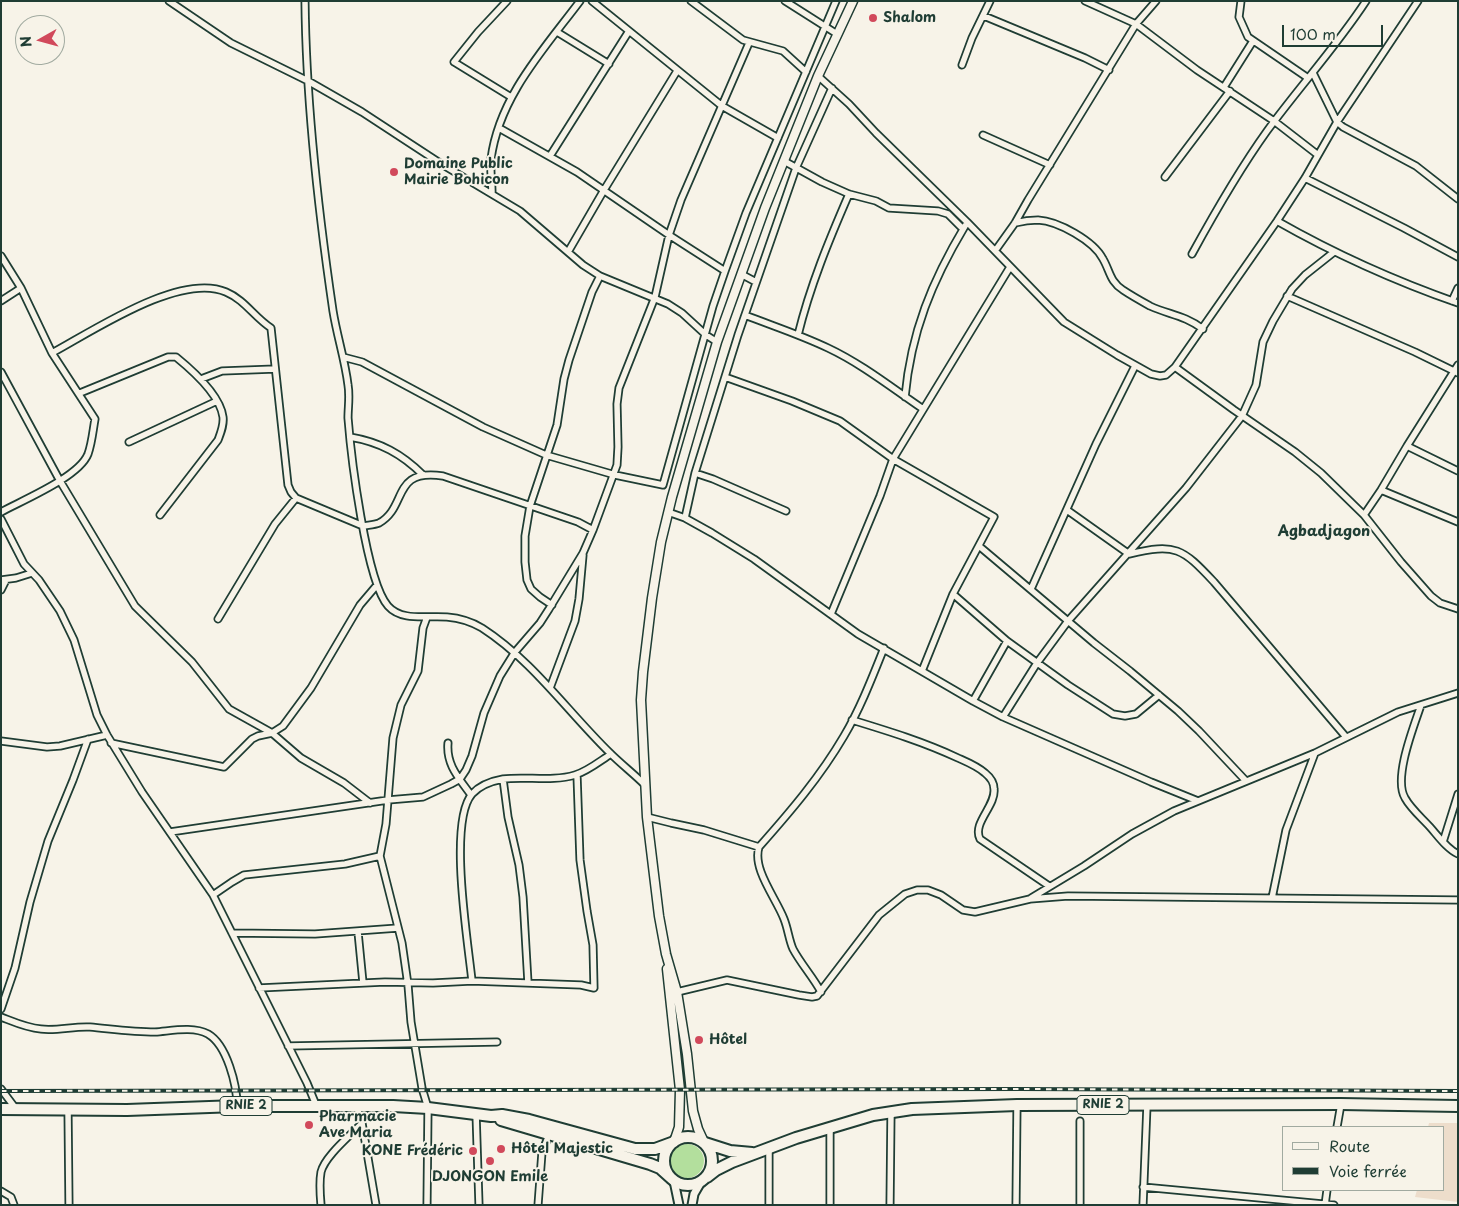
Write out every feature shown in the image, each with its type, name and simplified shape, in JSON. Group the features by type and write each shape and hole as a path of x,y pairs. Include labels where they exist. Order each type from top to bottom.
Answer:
{"highway":[{"name":"RNIE 2","path":"704,1180 722,1166 796,1138 873,1115 891,1112 934,1108 1017,1105 1341,1104 1458,1106"},
{"name":"RNIE 2","path":"1,1109 127,1110 237,1106 356,1105 428,1108 476,1113 650,1164 660,1168 672,1179"},
{"name":"RNIE 2","path":"491,1116 502,1115 528,1120 636,1149 656,1149 674,1142"},
{"path":"689,1136 704,1142 710,1149 713,1157 711,1170 704,1180 687,1186 672,1179 665,1167 664,1156 669,1147 681,1138 689,1136"},
{"name":"RNIE 2","path":"704,1142 730,1151 755,1153"}],"main road":[{"path":"674,1142 679,1127 680,1090 666,954 659,916 647,816 641,700 652,598 668,512 717,342 764,208 836,34 853,1"},
{"path":"666,954 677,992 687,1054 693,1111 704,1142"}],"street":[{"path":"169,1 231,43 308,81 362,112 520,212 583,265 600,276 655,297 682,313 706,335 717,342"},
{"path":"305,1 308,81 318,194 333,311 349,389 350,437 363,526 376,585 389,608 396,613 407,616 446,616 471,623 480,627 515,652 611,754 645,784"},
{"path":"507,1 478,32 454,62 511,97"},
{"path":"492,193 491,160 499,128 511,97 580,1"},
{"path":"592,1 722,106 778,138"},
{"path":"691,1 743,40 783,51 806,72"},
{"path":"785,1 836,34"},
{"path":"343,357 362,362 483,427 546,455 615,475 662,485 725,271 746,213 836,1"},
{"path":"962,65 972,38 990,1"},
{"path":"1085,1 1098,4 1136,24 1197,70 1274,121 1318,155"},
{"path":"995,251 1015,222 1136,24 1156,1"},
{"path":"1241,1 1239,17 1248,37 1311,76 1337,122 1351,132 1416,166 1458,199"},
{"path":"1192,254 1241,170 1274,121 1342,36 1366,1"},
{"path":"818,76 967,222 1064,322 1135,366 1160,376 1166,375 1175,367 1277,221 1305,178 1337,122 1418,1"},
{"path":"984,16 1109,70"},
{"path":"550,156 629,31"},
{"path":"557,32 609,64"},
{"path":"1224,87 1253,41"},
{"path":"170,832 388,800 423,797 460,779 470,763 491,694 515,652 540,623 583,553 615,475 618,456 617,404 619,388 655,297 669,235 681,200 749,43"},
{"path":"568,252 677,71"},
{"path":"685,518 695,473 756,282 796,168 832,88"},
{"path":"1165,176 1230,91"},
{"path":"499,128 550,156 604,190 725,271"},
{"path":"983,135 1050,165"},
{"path":"784,161 848,194 870,199 895,209 925,210 948,214 963,229"},
{"path":"1305,178 1458,257"},
{"path":"798,334 822,257 848,194"},
{"path":"1015,222 1038,220 1065,228 1083,239 1099,253 1111,279 1116,285 1151,306 1181,316 1203,328"},
{"path":"1277,221 1334,252 1455,302 1458,288"},
{"path":"905,397 910,353 915,334 934,283 967,222"},
{"path":"1003,716 1037,663 1068,621 1186,488 1242,416 1256,385 1263,342 1287,296 1305,275 1334,252"},
{"path":"1,256 22,288 52,353 80,393 95,419 88,455 72,472 60,481 1,512"},
{"path":"831,614 880,496 892,459 1010,267"},
{"path":"741,274 756,282"},
{"path":"552,605 532,589 527,580 525,536 530,506 557,425 569,360 592,292 600,276"},
{"path":"52,353 143,304 183,290 200,287 214,288 238,299 270,328 288,485 296,498 363,526 378,523 384,519 408,483 423,475 443,476 578,522 593,530"},
{"path":"1,302 22,288"},
{"path":"1287,296 1456,370 1364,514"},
{"path":"745,315 798,334 830,349 852,361 923,409"},
{"path":"80,393 172,356 179,359 201,379 217,400 223,418 223,426 218,440 160,515"},
{"path":"1031,589 1096,444 1135,366"},
{"path":"1175,367 1295,452 1321,473 1364,514 1401,562 1431,596 1440,603 1458,609"},
{"path":"201,379 222,371 275,369"},
{"path":"1,372 60,481 135,606 192,662 229,709 272,733 301,758 344,783 370,803"},
{"path":"725,377 840,421 892,459 994,518 953,594 922,671"},
{"path":"129,442 217,400"},
{"path":"350,437 378,443 410,462 423,475"},
{"path":"1408,446 1458,471"},
{"path":"695,473 786,511"},
{"path":"1381,490 1458,522"},
{"path":"218,619 274,524 296,498"},
{"path":"1066,510 1129,554 1163,548 1179,551 1196,562 1346,737"},
{"path":"668,512 685,518 712,533 754,560 858,634 973,701 1151,782 1198,801"},
{"path":"1,519 17,552 50,595 74,640 97,715 111,743 142,792 213,895 307,1083 316,1105"},
{"path":"979,546 1199,731 1246,781"},
{"path":"550,688 574,621 579,599 583,553"},
{"path":"1,590 3,580 32,573"},
{"path":"111,743 224,767 252,739 272,733 283,726 311,688 360,605 376,585"},
{"path":"953,594 1007,641 1113,714 1124,716 1136,714 1159,696"},
{"path":"427,617 423,628 418,672 401,705 396,725 391,753 390,789 386,824 380,856 398,928 407,982 411,1022 422,1088 428,1108 427,1205"},
{"path":"973,701 1007,641"},
{"path":"821,992 794,950 784,919 758,864 759,847 806,792 843,737 871,681 884,648"},
{"path":"1030,899 1132,834 1174,811 1315,753 1398,712 1458,692"},
{"path":"1421,705 1409,742 1401,787 1408,803 1444,842 1458,854"},
{"path":"852,720 938,748 986,773 994,785 995,793 978,828 980,839 1049,886"},
{"path":"1,740 60,746 107,735"},
{"path":"1,1009 15,968 30,902 48,840 74,780 88,739"},
{"path":"448,743 449,760 471,795"},
{"path":"1272,898 1286,830 1315,753"},
{"path":"472,981 460,847 463,818 471,795 482,786 503,779 577,775 611,754"},
{"path":"259,988 363,983 472,981 580,985 594,988 593,945 580,860 577,775"},
{"path":"503,779 523,897 528,983"},
{"path":"1444,842 1458,794"},
{"path":"647,816 717,833 759,847"},
{"path":"213,895 244,875 345,864 380,856"},
{"path":"677,992 728,980 809,997 817,996 879,915 905,894 917,890 928,890 941,895 963,910 975,912 1030,899 1068,896 1458,900"},
{"path":"232,933 298,934 358,932 398,928"},
{"path":"358,932 363,983"},
{"path":"1,1017 27,1027 40,1029 89,1027 143,1032 196,1031 206,1033 214,1039 226,1058 235,1083 237,1106"},
{"path":"288,1046 497,1042"},
{"path":"1,1089 16,1109"},
{"path":"1337,1126 1341,1104"},
{"path":"356,1105 362,1123 376,1205"},
{"path":"1016,1205 1017,1105"},
{"path":"1143,1205 1147,1105"},
{"path":"68,1110 69,1205"},
{"path":"890,1205 891,1112"},
{"path":"476,1113 479,1205"},
{"path":"1080,1121 1080,1205"},
{"path":"321,1205 321,1171 325,1161 362,1123"},
{"path":"830,1128 830,1205"},
{"path":"538,1205 542,1152 549,1135"},
{"path":"769,1148 769,1205"},
{"path":"672,1179 679,1205"},
{"path":"692,1205 694,1194 704,1180"},
{"path":"1143,1187 1334,1205"},
{"path":"1,1191 11,1197 14,1205"},
{"path":"1325,1205 1327,1191"}],"shaded area":[{"path":"1429,1123 1458,1123 1458,1202 1415,1197 1417,1191 1444,1191 1444,1126 1428,1126"}],"green space":[{"path":"687,1144 699,1149 704,1161 699,1173 687,1178 675,1173 670,1161 675,1149"}],"railway":[{"path":"1,1091 1018,1089 1458,1091"}],"place":[{"name":"Shalom","path":"873,18"},
{"name":"Domaine Public Mairie Bohicon","path":"394,172"},
{"name":"Hôtel","path":"699,1040"},
{"name":"Pharmacie Ave Maria","path":"309,1125"},
{"name":"Hôtel Majestic","path":"501,1149"},
{"name":"KONE Frédéric","path":"473,1151"},
{"name":"DJONGON Emile","path":"490,1161"}],"district":[{"name":"Agbadjagon","path":"1324,532"}]}
